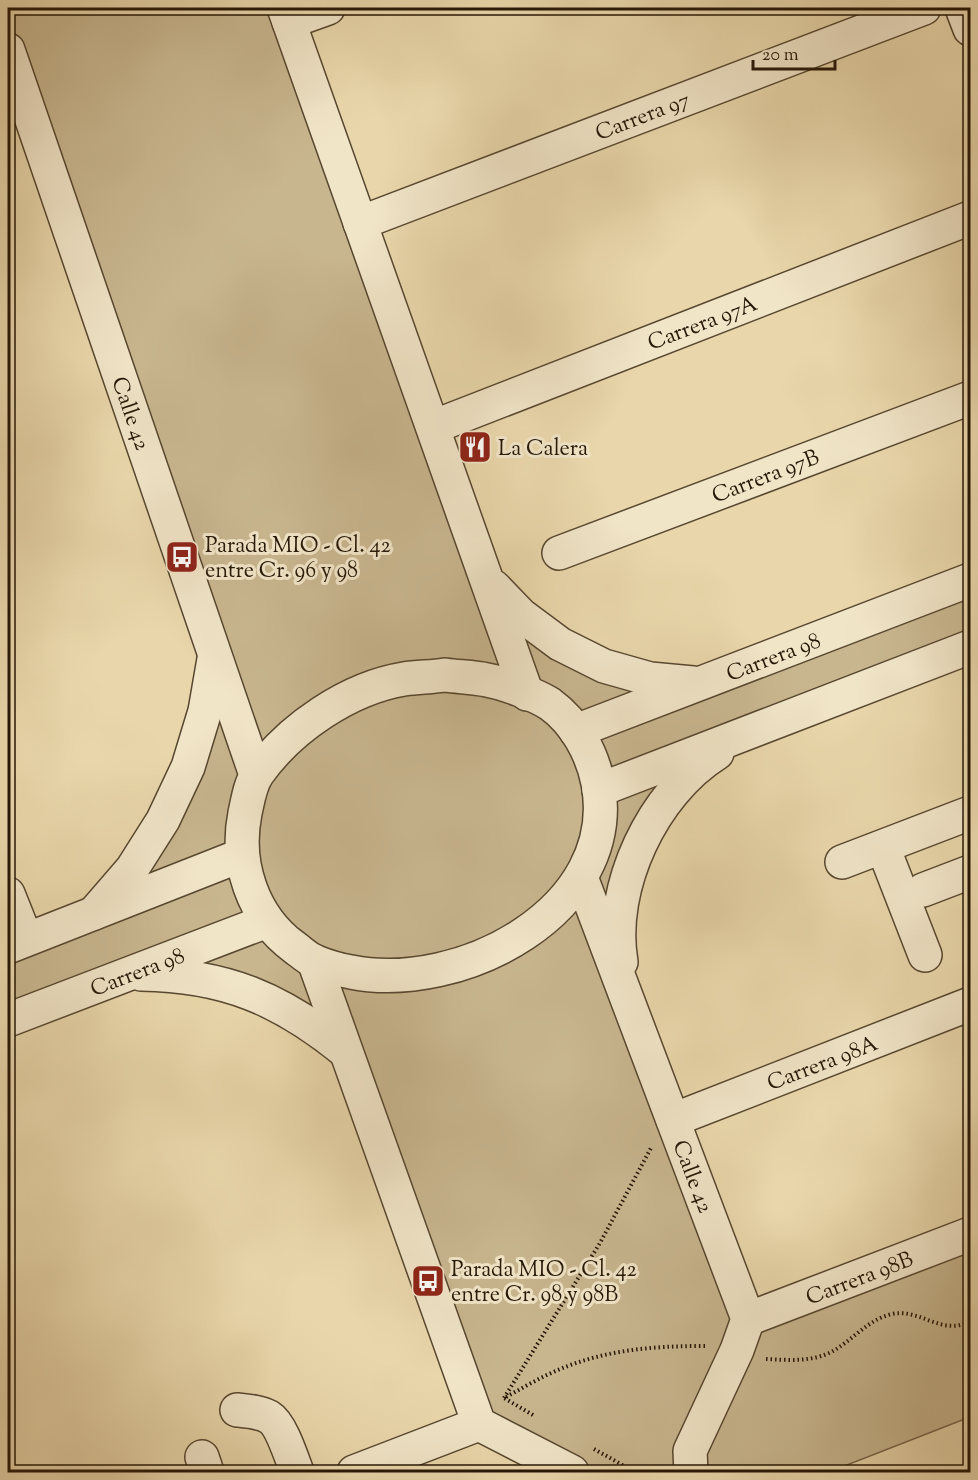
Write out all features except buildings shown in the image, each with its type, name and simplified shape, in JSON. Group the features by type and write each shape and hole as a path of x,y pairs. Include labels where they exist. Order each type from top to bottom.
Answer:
{"street":[{"path":"328,8 287,15 527,694"},
{"name":"Carrera 97","path":"360,223 924,8"},
{"path":"962,8 970,29"},
{"name":"Calle 42","path":"8,50 256,775"},
{"name":"Carrera 97A","path":"433,427 970,218"},
{"name":"Carrera 97B","path":"559,553 970,398"},
{"path":"487,580 521,615 569,649 604,666 650,679 699,684"},
{"name":"Carrera 98","path":"576,731 970,580"},
{"path":"599,790 970,647"},
{"path":"94,913 132,868 157,830 188,767 205,711 215,654"},
{"path":"446,675 489,680 549,703 576,731 595,769 599,790 600,821 594,850 581,877 561,902 538,924 512,942 483,957 453,968 422,974 390,976 352,972 314,962 284,939 267,921 255,900 246,878 242,855 242,826 256,775 288,740 321,713 360,692 402,680 446,675"},
{"path":"628,1003 619,949 623,896 640,844 668,798 706,760 752,731"},
{"path":"842,862 970,813"},
{"path":"883,847 924,955"},
{"path":"8,894 17,943 242,855"},
{"path":"923,890 970,873"},
{"name":"Calle 42","path":"581,877 628,1003 663,1132 748,1319"},
{"name":"Carrera 98","path":"8,1020 267,921"},
{"path":"314,962 479,1424"},
{"path":"130,974 208,980 246,990 315,1026 345,1050"},
{"name":"Carrera 98A","path":"663,1132 970,1004"},
{"name":"Carrera 98B","path":"748,1319 970,1234"},
{"path":"691,1473 690,1451 737,1350 748,1319"},
{"path":"237,1410 272,1418 297,1473"},
{"path":"354,1473 479,1424 578,1458"}],"path":[{"path":"504,1398 600,1243 663,1132"},
{"path":"763,1359 802,1361 830,1352 867,1324 892,1314 912,1314 942,1326 961,1326 970,1321"},
{"path":"504,1398 550,1373 602,1356 659,1346 711,1346"},
{"path":"504,1398 534,1416"},
{"path":"578,1458 635,1473"}],"shaded area":[{"path":"8,8 284,8 487,580 560,644 699,684 970,580 970,647 752,731 668,798 619,949 748,1319 970,1234 970,1417 829,1472 572,1472 479,1424 345,1050 170,974 8,1020 8,947 94,913 132,869 215,654 8,50"}],"place":[{"name":"La Calera","path":"475,447"},
{"name":"Parada MIO - Cl. 42 entre Cr. 96 y 98","path":"182,557"},
{"name":"Parada MIO - Cl. 42 entre Cr. 98 y 98B","path":"428,1281"}]}
